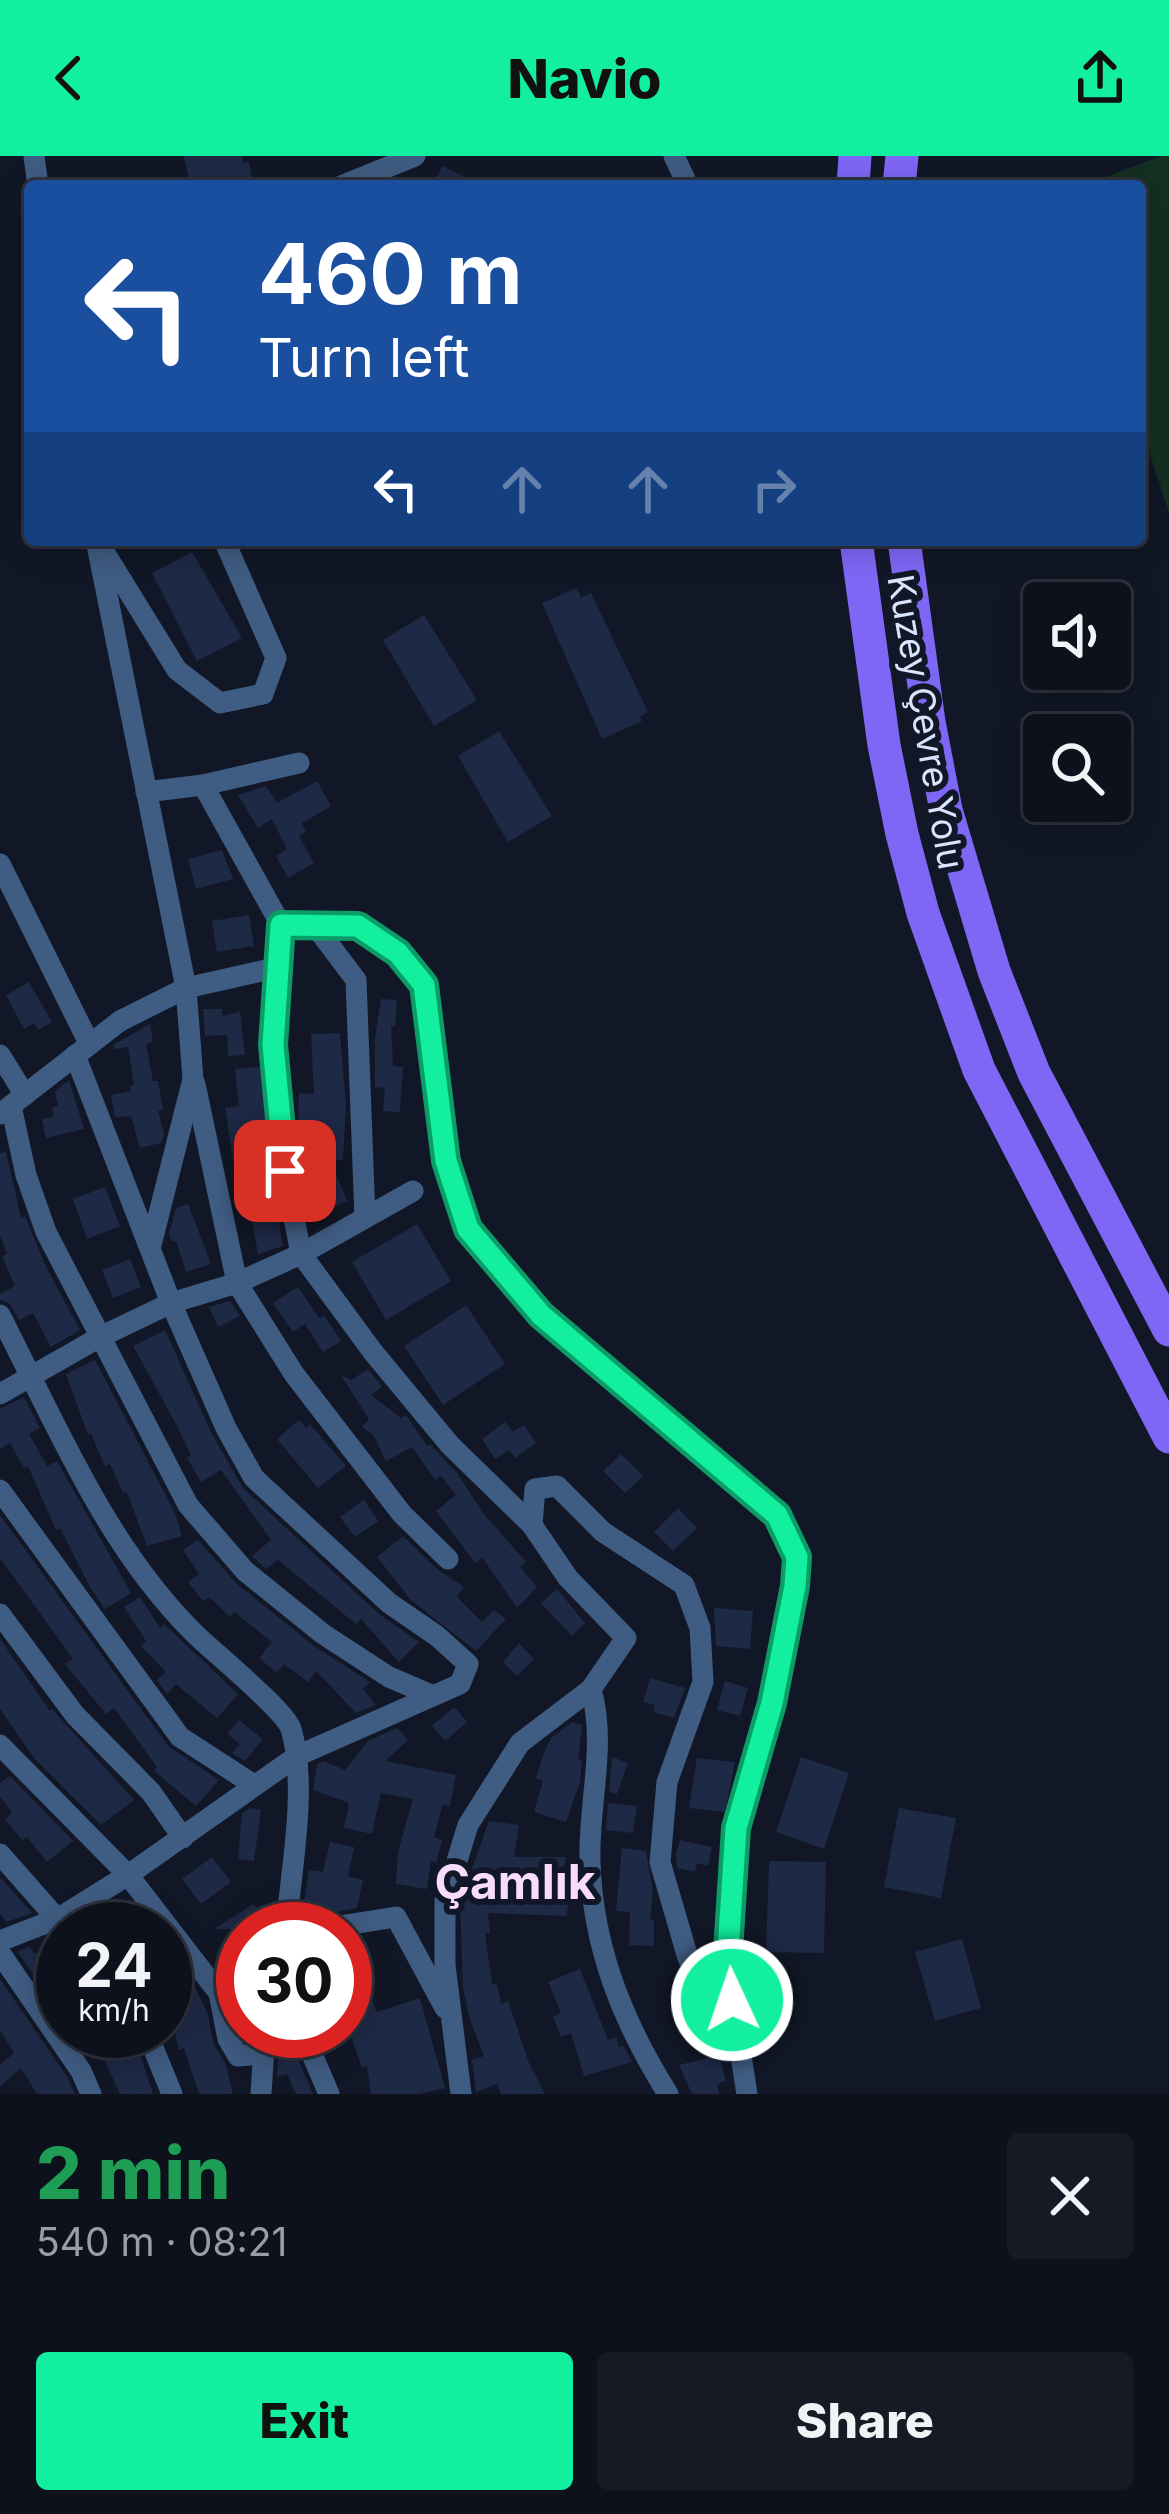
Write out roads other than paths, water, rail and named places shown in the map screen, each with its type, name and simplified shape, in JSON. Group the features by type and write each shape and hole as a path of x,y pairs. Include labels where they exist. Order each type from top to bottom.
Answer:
{"main road":[{"name":"Kuzey Çevre Yolu","path":"857,546 884,745 923,914 979,1070 1169,1437"},
{"name":"Kuzey Çevre Yolu","path":"905,546 928,722 946,809 994,971 1034,1073 1169,1330"}],"street":[{"path":"356,180 416,156"},
{"path":"97,546 186,988 194,1079 237,1283 294,1374 402,1514 448,1559"},
{"path":"100,546 177,670 220,703 263,694 276,658 227,546"},
{"path":"146,792 299,763"},
{"path":"202,785 281,925 273,1045 285,1171 301,1254 450,1445 532,1525 568,1578 626,1638 591,1689 520,1743 467,1825 445,1900 445,1965 464,2091"},
{"path":"0,866 82,1049 171,1304 226,1428 254,1478 389,1603 468,1664 460,1684 297,1756 92,1902"},
{"path":"313,923 356,980 365,1218"},
{"path":"281,925 358,926 398,953 424,985 446,1161 468,1229 541,1315 777,1515 797,1557 792,1616 736,1828 727,1966 747,2094"},
{"path":"12,1105 120,1021 186,988 279,967"},
{"path":"0,1055 26,1175 46,1232 188,1504 245,1571 323,1634 389,1677 431,1695"},
{"path":"151,1245 194,1079"},
{"path":"0,1394 100,1337 301,1254 413,1191"},
{"path":"0,1315 113,1532 165,1605 289,1722 297,1756 288,1902"},
{"path":"532,1525 535,1489 557,1486 603,1532 684,1585 700,1628 703,1682 667,1783 659,1862 688,1958 743,2068"},
{"path":"0,1490 180,1737 254,1785"},
{"path":"0,1614 75,1715 151,1792 183,1838"},
{"path":"591,1689 599,1718 590,1861 601,1956 635,2040 668,2094"},
{"path":"0,1744 128,1875 216,1989"},
{"path":"0,1854 43,1902"},
{"path":"372,1921 396,1917 453,2023"},
{"path":"0,1941 36,1931"},
{"path":"0,1953 81,2071 91,2094"},
{"path":"157,2058 172,2094"},
{"path":"260,2058 261,2094"},
{"path":"314,2058 329,2094"}],"district":[{"name":"Çamlık","path":"515,1882"}]}
